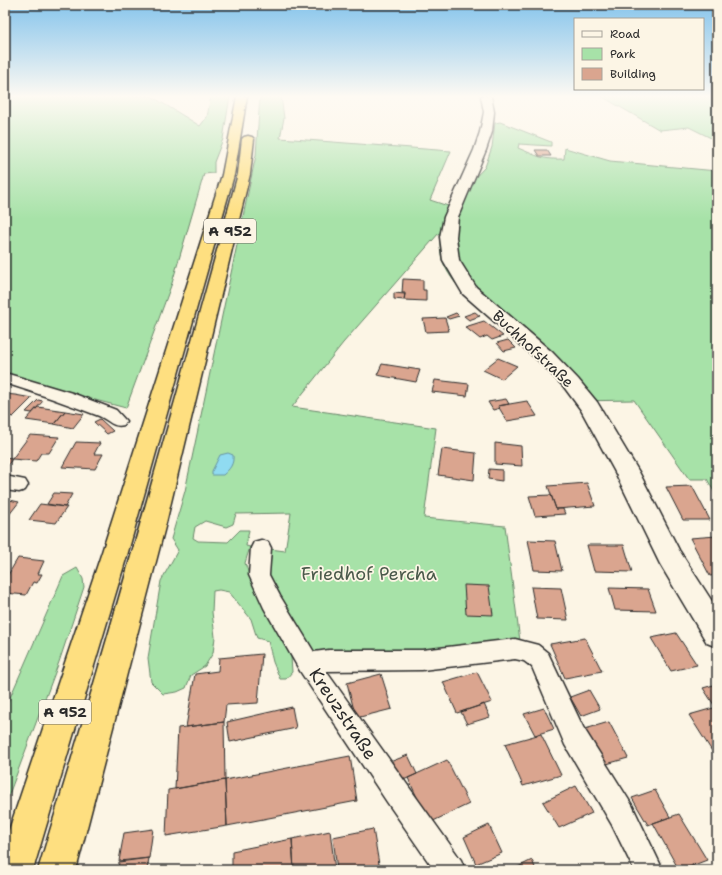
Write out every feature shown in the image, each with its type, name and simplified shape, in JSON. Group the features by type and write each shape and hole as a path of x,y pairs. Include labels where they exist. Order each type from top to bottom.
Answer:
{"highway":[{"name":"A 952","path":"14,870 115,552 228,175 235,137"},
{"name":"A 952","path":"57,870 124,637 169,467 244,174 248,137"}],"main road":[{"name":"Buchhofstraße","path":"483,137 480,150 451,217 448,237 451,260 455,270 470,290 545,356 571,383 590,407 628,472 669,557 717,634"}],"street":[{"path":"5,378 110,414 118,420"},
{"name":"Kreuzstraße","path":"261,548 259,575 272,602 308,664 396,793 451,870"},
{"path":"308,664 329,660 422,660 515,649 530,652 540,660 574,736 622,815 649,870"}],"green space":[{"path":"5,137 223,137 214,162 214,173 204,174 172,283 126,408 30,383 5,374"},
{"name":"Friedhof Percha","path":"257,137 280,137 451,151 430,200 448,206 485,167 492,147 493,137 538,137 551,142 551,146 519,144 518,148 545,158 564,159 565,148 610,161 717,171 717,497 707,479 689,479 634,400 575,401 541,361 483,312 458,287 442,260 439,233 343,343 292,407 436,428 424,518 505,526 520,641 422,655 312,654 267,573 271,559 268,557 270,549 285,551 291,513 236,514 233,524 226,527 205,521 195,527 193,538 198,541 228,542 240,530 249,530 246,546 250,547 245,563 251,580 291,657 292,672 286,679 280,679 273,662 268,641 257,638 251,619 229,592 219,590 213,591 212,612 215,637 213,653 205,666 191,675 186,688 177,692 163,694 151,682 148,658 161,581 178,550 171,539 185,491 256,155"},
{"path":"709,137 717,137 717,141"},
{"path":"77,568 83,579 84,587 59,662 5,805 5,709 63,576"}],"water":[{"path":"228,453 233,455 233,461 230,468 223,475 212,475 212,471 220,455"}],"building":[{"path":"535,150 547,150 551,156 539,156"},
{"path":"403,279 423,280 423,290 426,290 426,301 404,300 405,293 402,293"},
{"path":"394,293 405,294 404,300 394,299"},
{"path":"475,312 480,316 469,320 464,316"},
{"path":"456,313 459,316 449,319 446,317"},
{"path":"445,318 449,331 426,332 423,319"},
{"path":"484,321 503,336 492,340 487,336 480,339 465,327"},
{"path":"508,340 516,348 504,351 497,343"},
{"path":"498,358 517,366 502,379 483,370"},
{"path":"382,364 420,370 416,382 377,375"},
{"path":"435,380 469,384 467,396 432,392"},
{"path":"5,394 32,398 13,417 5,415"},
{"path":"506,399 509,404 498,406 500,408 493,410 488,402"},
{"path":"38,400 43,401 32,413 26,412"},
{"path":"527,401 537,416 507,421 498,406"},
{"path":"38,407 65,411 54,424 26,420"},
{"path":"65,411 84,414 73,428 54,424"},
{"path":"100,419 113,431 107,434 94,422"},
{"path":"30,435 59,437 49,453 41,453 36,461 12,459"},
{"path":"76,442 100,443 94,454 103,454 95,469 62,467"},
{"path":"495,443 521,446 522,466 495,464"},
{"path":"442,449 476,453 474,480 438,475"},
{"path":"5,458 12,459 5,469"},
{"path":"489,469 502,470 502,481 488,479"},
{"path":"587,483 595,506 556,509 548,486"},
{"path":"692,486 710,520 683,520 666,487"},
{"path":"54,493 72,494 65,507 47,504"},
{"path":"551,495 556,509 563,509 565,514 535,516 529,496"},
{"path":"5,499 19,502 5,520"},
{"path":"40,504 67,507 56,523 29,520"},
{"path":"717,536 717,575 710,576 690,538"},
{"path":"528,540 555,541 562,571 534,570"},
{"path":"587,545 624,545 632,572 594,571"},
{"path":"18,558 44,561 38,574 42,574 37,583 33,582 26,595 5,593 5,580"},
{"path":"464,585 489,586 493,615 466,614"},
{"path":"531,587 561,588 568,620 537,619"},
{"path":"609,588 648,589 656,611 615,610"},
{"path":"676,633 697,665 671,671 651,638"},
{"path":"585,638 602,671 565,678 550,644"},
{"path":"262,654 258,703 226,705 224,722 186,727 195,674 218,671 219,658"},
{"path":"477,672 492,702 457,713 443,682"},
{"path":"381,674 392,709 356,718 347,683"},
{"path":"717,684 717,707 716,708 703,688"},
{"path":"589,690 600,709 581,716 570,697"},
{"path":"484,704 490,717 467,724 461,712"},
{"path":"292,707 296,728 230,742 227,722"},
{"path":"717,707 717,759 689,715"},
{"path":"544,708 554,729 535,735 524,714"},
{"path":"224,722 225,780 175,789 178,728"},
{"path":"609,722 628,758 603,765 585,729"},
{"path":"541,734 561,775 523,786 505,744"},
{"path":"408,755 417,774 399,782 390,762"},
{"path":"350,756 357,801 227,826 225,780"},
{"path":"447,760 469,804 429,823 408,778"},
{"path":"225,780 227,826 166,836 168,790"},
{"path":"576,786 592,813 559,828 543,802"},
{"path":"655,790 670,817 648,825 632,798"},
{"path":"679,814 707,860 681,870 679,870 653,823"},
{"path":"489,825 502,853 476,864 464,837"},
{"path":"153,829 149,858 119,861 124,833"},
{"path":"373,829 380,870 337,870 333,837"},
{"path":"330,831 335,870 294,870 292,839"},
{"path":"292,839 294,870 232,870 232,851"},
{"path":"149,858 147,870 118,870 119,862"},
{"path":"532,860 536,870 512,870"}]}
